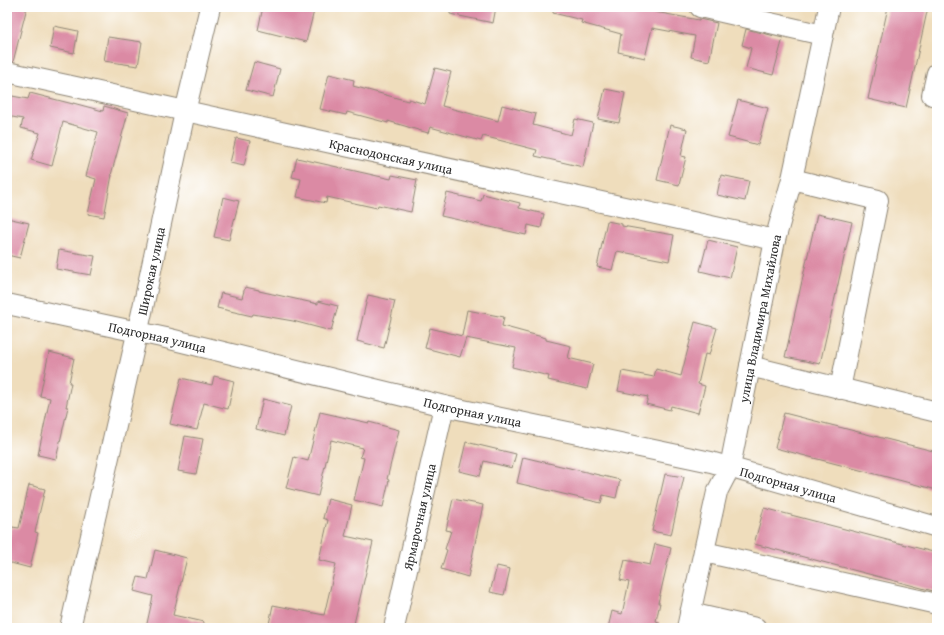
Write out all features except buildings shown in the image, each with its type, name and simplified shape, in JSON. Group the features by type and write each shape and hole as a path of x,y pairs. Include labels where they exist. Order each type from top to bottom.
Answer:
{"street":[{"name":"Широкая улица","path":"70,628 185,112 210,7"},
{"path":"700,7 823,35"},
{"name":"улица Владимира Михайлова","path":"689,621 717,492 730,467 775,240 792,179 829,7"},
{"name":"Краснодонская улица","path":"7,72 775,240"},
{"path":"932,95 937,73"},
{"path":"792,179 878,200 840,389"},
{"name":"Подгорная улица","path":"7,304 137,332 444,406 711,462 937,527"},
{"path":"750,366 937,412"},
{"name":"Ярмарочная улица","path":"394,628 444,406"},
{"path":"704,552 937,604"},
{"path":"689,621 756,628"}]}
